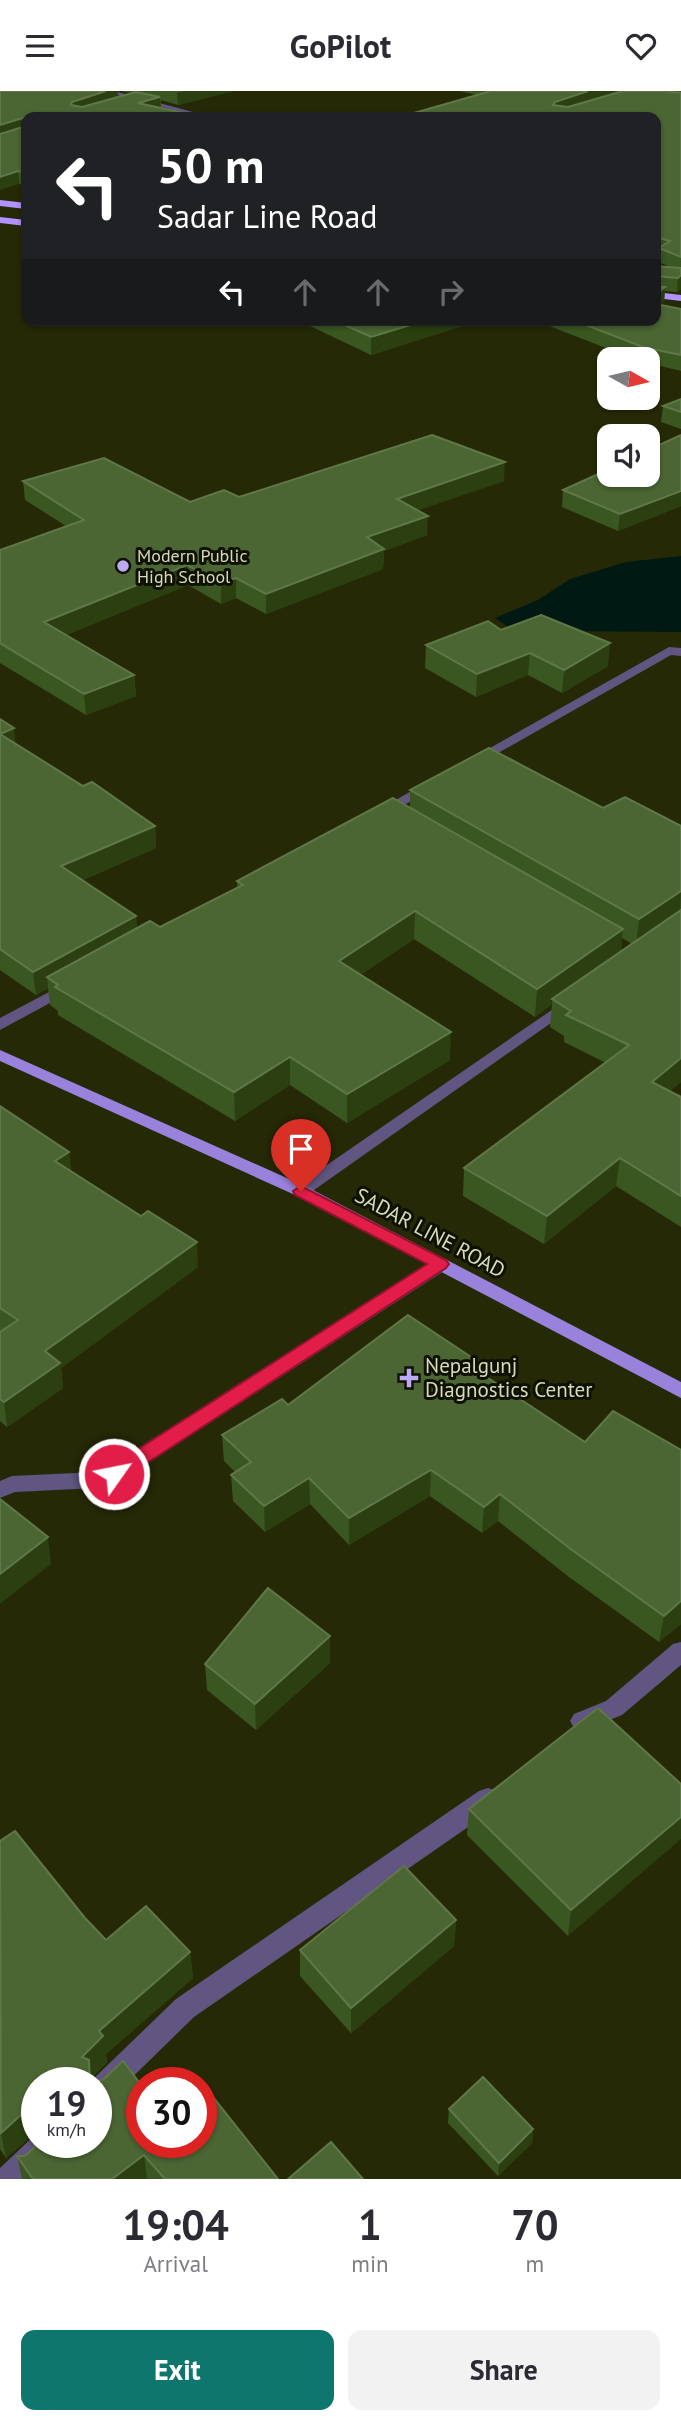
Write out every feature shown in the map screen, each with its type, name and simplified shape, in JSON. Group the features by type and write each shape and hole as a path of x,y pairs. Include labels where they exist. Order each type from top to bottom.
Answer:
{"highway":[{"path":"0,203 21,205"},
{"path":"0,220 21,222"},
{"path":"661,296 681,298"}],"main road":[{"name":"SADAR LINE ROAD","path":"0,1055 301,1191 681,1391"}],"street":[{"path":"105,91 189,112"},
{"path":"113,106 136,98"},
{"path":"384,815 450,774 669,651 681,652"},
{"path":"0,1025 84,978"},
{"path":"301,1191 581,995"},
{"path":"0,1490 12,1484 97,1480 114,1474 440,1264"},
{"path":"563,1736 581,1721 614,1708 681,1651"},
{"path":"112,2079 185,2008 484,1803 504,1786"},
{"path":"9,2179 31,2158"}],"water":[{"path":"681,556 681,632 549,631 508,627 495,618 538,600 570,579 626,562"}],"building":[{"path":"0,91 106,91 72,102 71,105 82,107 136,92 160,97 138,103 179,112 21,112 21,119 0,125"},
{"path":"491,91 588,91 553,105 568,107 623,91 681,93 681,257 661,249 670,241 661,238 661,112 418,112"},
{"path":"21,128 21,171 0,177 0,134"},
{"path":"661,266 681,268 678,278 661,276"},
{"path":"661,305 681,309 681,355 660,351 660,347 643,347 589,326 661,326"},
{"path":"347,326 407,326 371,337"},
{"path":"681,399 681,412 663,406"},
{"path":"432,435 505,462 397,499 428,516 367,537 384,549 266,594 236,578 221,583 187,565 44,622 134,675 84,694 0,643 0,550 84,520 23,481 104,458 190,502 224,490 239,497"},
{"path":"681,435 681,491 620,514 563,490 597,474 597,487 660,487 660,445"},
{"path":"541,615 610,643 564,670 530,653 477,674 426,645 488,621 501,630"},
{"path":"0,719 14,728 0,734"},
{"path":"0,734 83,786 92,782 155,826 61,866 136,916 33,972 0,949"},
{"path":"489,748 603,808 625,797 681,826 681,891 639,919 410,790"},
{"path":"393,798 623,929 537,989 415,911 339,961 451,1032 347,1094 290,1057 234,1092 55,987 58,985 47,977 150,921 160,927 243,885 237,881"},
{"path":"681,910 681,1058 652,1082 681,1097 681,1196 620,1158 547,1216 464,1168 629,1045 566,1015 571,1011 552,999"},
{"path":"0,1106 69,1152 55,1161 141,1216 148,1211 197,1242 45,1351 60,1363 4,1402 0,1399 0,1332 18,1320 0,1308"},
{"path":"408,1315 489,1369 482,1374 585,1442 613,1411 681,1450 681,1601 664,1616 500,1494 484,1507 431,1470 349,1518 309,1478 264,1506 231,1475 251,1462 222,1435 282,1399 288,1405"},
{"path":"0,1499 48,1537 0,1574"},
{"path":"268,1588 330,1636 255,1704 205,1664"},
{"path":"598,1708 681,1784 681,1817 571,1910 469,1809"},
{"path":"15,1831 106,1940 146,1906 190,1952 99,2031 103,2036 82,2057 89,2060 89,2067 21,2067 21,2115 1,2133 0,1841"},
{"path":"404,1866 456,1920 351,2008 300,1950"},
{"path":"123,2061 128,2067 126,2158 140,2158 112,2179 33,2179 17,2156 112,2158 112,2071"},
{"path":"483,2077 533,2129 499,2163 449,2109"},
{"path":"217,2102 278,2179 165,2179 147,2158 217,2158"},
{"path":"331,2142 363,2179 288,2179"}],"place":[{"name":"Modern Public High School","path":"123,566"},
{"name":"Nepalgunj Diagnostics Center","path":"409,1378"}],"route":[{"path":"114,1474 440,1264 301,1191"}]}
